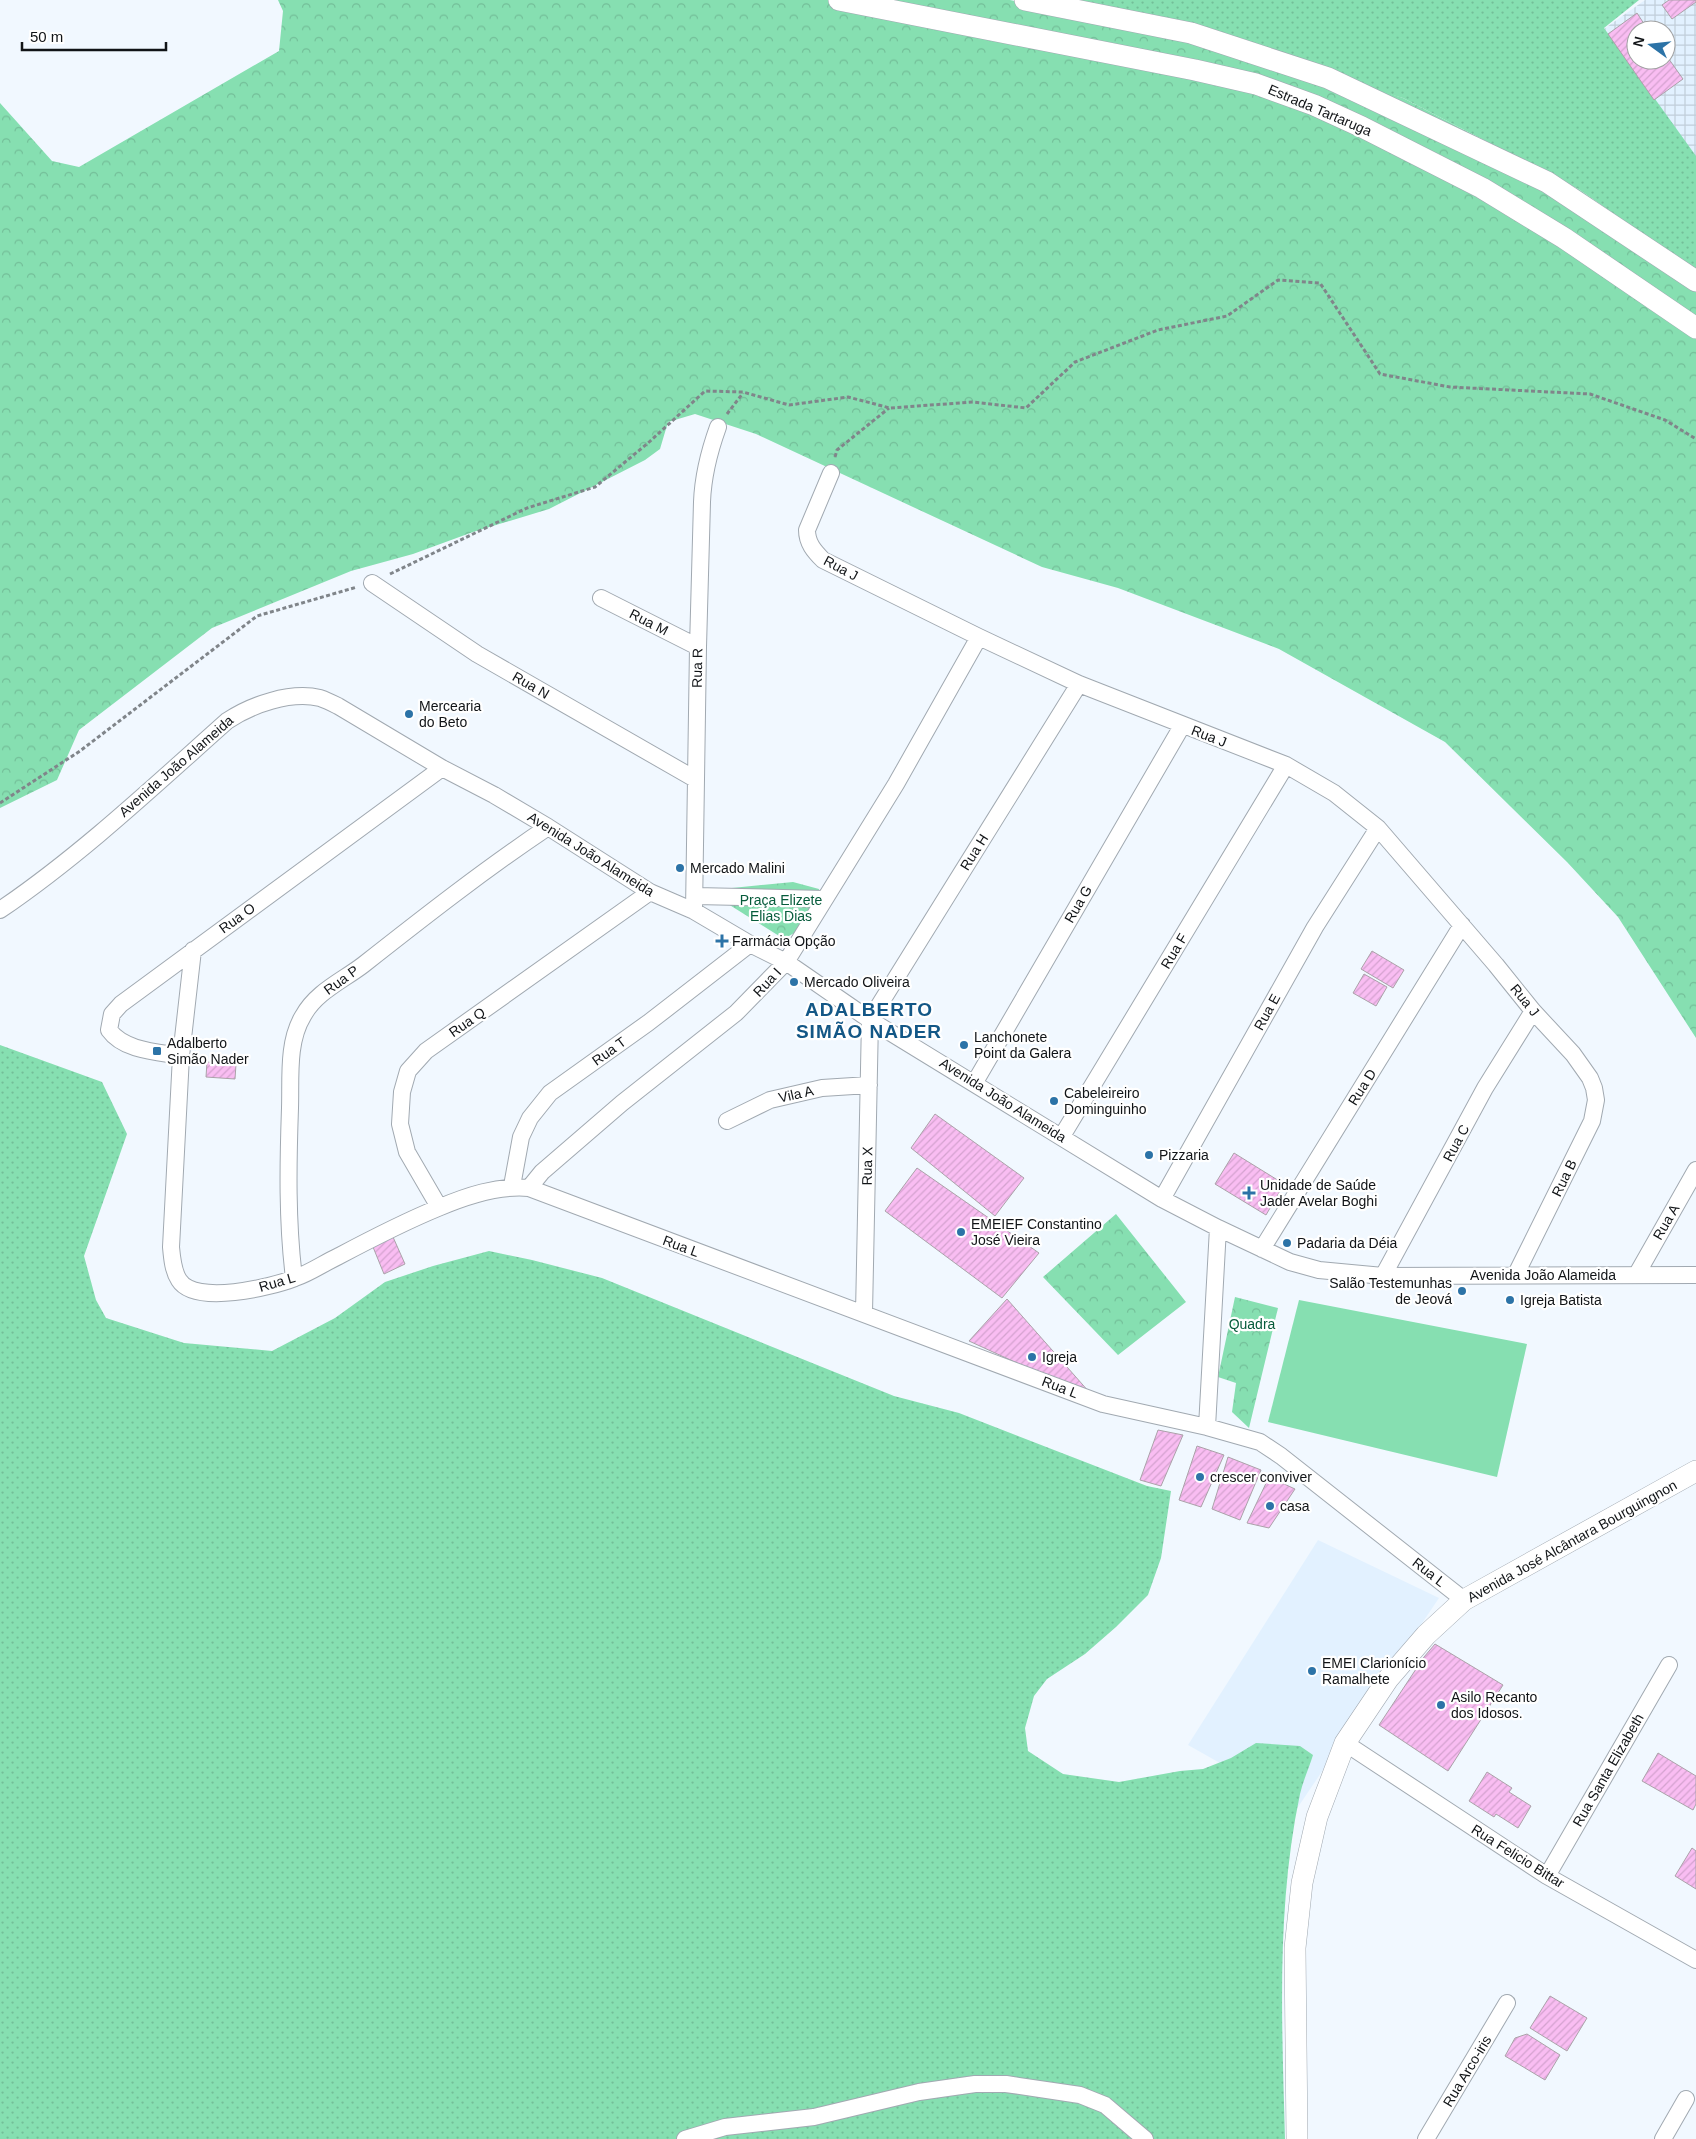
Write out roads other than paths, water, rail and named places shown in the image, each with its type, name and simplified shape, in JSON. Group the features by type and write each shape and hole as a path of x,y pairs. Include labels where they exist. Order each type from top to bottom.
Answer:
{"street":[{"name":"Estrada Tartaruga","path":"839,0 1195,70 1256,84 1314,105 1362,126 1482,188 1564,238 1696,328"},
{"name":"Estrada Tartaruga","path":"1025,0 1191,33 1328,78 1547,182 1696,281"},
{"name":"Rua R","path":"695,904 695,778 703,480 708,454 718,427"},
{"name":"Rua J","path":"831,473 807,530 807,537 815,552 823,560 1078,684 1286,765 1334,793 1378,828 1462,925 1532,1011 1573,1054 1590,1078"},
{"name":"Rua N","path":"372,583 477,654 695,778"},
{"name":"Rua M","path":"601,598 698,646"},
{"name":"Rua I","path":"529,1188 542,1172 622,1103 736,1014 786,962 896,784 979,637"},
{"name":"Rua H","path":"870,1020 1078,684"},
{"name":"Avenida João Alameida","path":"0,910 24,894 98,834 227,721 241,711 265,702 307,696 321,698 338,706 442,768 494,795 650,892 695,904 750,944 786,962 870,1020 975,1082 1162,1199 1262,1250 1290,1262 1319,1270 1384,1276 1516,1274 1696,1275"},
{"name":"Rua G","path":"975,1082 1182,726"},
{"name":"Rua F","path":"1062,1136 1286,765"},
{"name":"Rua O","path":"181,1056 131,1046 113,1036 109,1030 112,1014 121,1004 193,950 442,768"},
{"name":"Rua P","path":"294,1278 290,1243 290,1080 294,1041 303,1014 322,993 350,975 466,884 548,827"},
{"name":"Rua E","path":"1162,1199 1315,927 1378,828"},
{"name":"Rua Q","path":"439,1207 407,1152 400,1124 402,1092 413,1064 426,1051 650,892"},
{"path":"695,904 824,900"},
{"name":"Rua D","path":"1262,1250 1462,925"},
{"name":"Rua T","path":"512,1186 521,1137 530,1118 550,1093 648,1023 750,944"},
{"name":"Rua L","path":"193,950 181,1056 171,1248 172,1263 179,1281 193,1290 205,1293 236,1293 294,1278 439,1207 486,1191 512,1186 529,1188 1104,1404 1207,1426 1260,1442 1282,1456 1464,1600"},
{"name":"Rua C","path":"1384,1276 1485,1088 1532,1011"},
{"name":"Rua X","path":"864,1313 870,1020"},
{"name":"Rua B","path":"1516,1274 1592,1122 1596,1100 1590,1078"},
{"name":"Vila A","path":"727,1121 770,1100 822,1088 869,1085"},
{"name":"Rua A","path":"1637,1274 1696,1170"},
{"path":"1207,1426 1218,1228"},
{"name":"Avenida José Alcântara Bourguingnon","path":"1297,2139 1295,1948 1302,1883 1317,1817 1345,1744 1388,1679 1426,1635 1464,1600 1696,1471"},
{"name":"Rua Santa Elizabeth","path":"1547,1876 1669,1665"},
{"name":"Rua Felicio Bittar","path":"1345,1744 1547,1876 1696,1960"},
{"name":"Rua Arco-iris","path":"1426,2139 1507,2003"},
{"path":"685,2139 725,2127 814,2117 919,2092 975,2084 1006,2084 1080,2095 1105,2105 1145,2139"},
{"path":"1663,2139 1686,2099"}],"place":[{"name":"Mercearia do Beto","path":"409,714"},
{"name":"Mercado Malini","path":"680,868"},
{"name":"Farmácia Opção","path":"722,941"},
{"name":"Mercado Oliveira","path":"794,982"},
{"name":"Lanchonete Point da Galera","path":"964,1045"},
{"name":"Adalberto Simão Nader","path":"157,1051"},
{"name":"Cabeleireiro Dominguinho","path":"1054,1101"},
{"name":"Pizzaria","path":"1149,1155"},
{"name":"Unidade de Saúde Jader Avelar Boghi","path":"1249,1193"},
{"name":"EMEIEF Constantino José Vieira","path":"961,1232"},
{"name":"Padaria da Déia","path":"1287,1243"},
{"name":"Salão Testemunhas de Jeová","path":"1462,1291"},
{"name":"Igreja Batista","path":"1510,1300"},
{"name":"Igreja","path":"1032,1357"},
{"name":"crescer conviver","path":"1200,1477"},
{"name":"casa","path":"1270,1506"},
{"name":"EMEI Clarionício Ramalhete","path":"1312,1671"},
{"name":"Asilo Recanto dos Idosos.","path":"1441,1705"}],"district":[{"name":"ADALBERTO SIMÃO NADER","path":"869,1020"}],"park label":[{"name":"Praça Elizete Elias Dias","path":"781,908"},
{"name":"Quadra","path":"1252,1324"}]}
